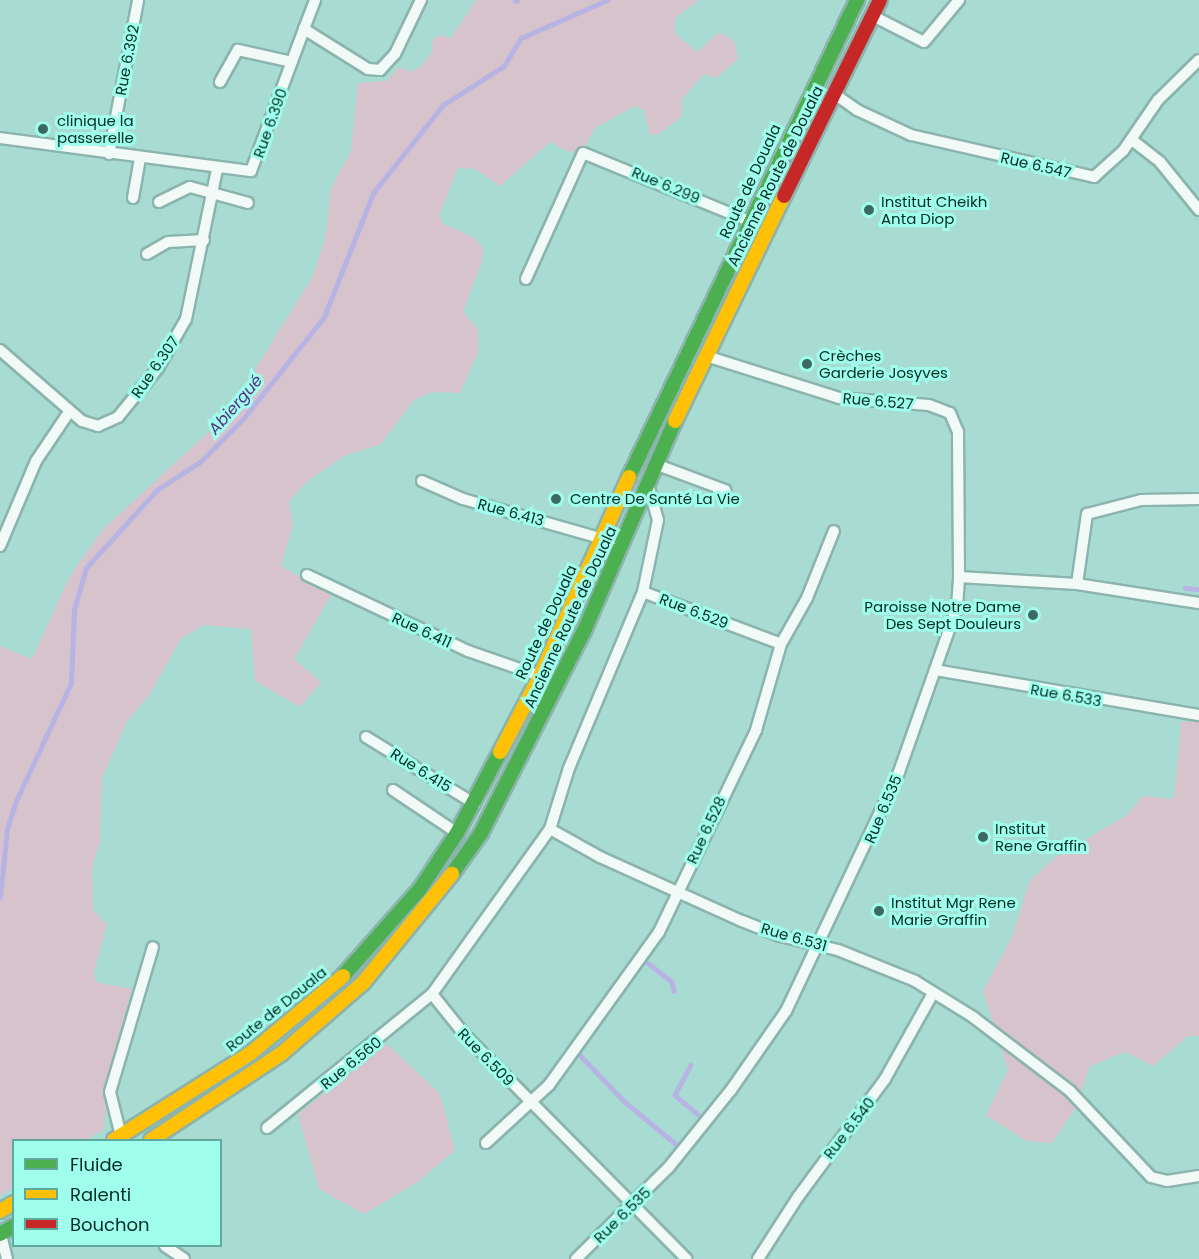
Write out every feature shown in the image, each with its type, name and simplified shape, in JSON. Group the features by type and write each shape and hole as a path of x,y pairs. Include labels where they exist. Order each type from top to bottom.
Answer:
{"main road":[{"name":"Route de Douala","path":"117,1138 251,1053 355,966 420,889 457,833 475,804 540,676 630,475 749,221 857,0"},
{"name":"Ancienne Route de Douala","path":"152,1139 290,1047 370,975 431,905 481,833 520,761 584,631 655,464 880,0"}],"street":[{"name":"Rue 6.392","path":"109,154 138,0"},
{"name":"Rue 6.390","path":"0,138 247,172 255,166 315,0"},
{"path":"304,29 368,69 380,70 395,54 421,0"},
{"path":"871,15 924,42 959,0"},
{"path":"220,82 232,54 245,48 292,62"},
{"name":"Rue 6.547","path":"833,93 857,110 911,135 1085,176 1101,174 1132,140 1158,100 1199,60"},
{"path":"1132,140 1160,162 1199,210"},
{"name":"Rue 6.299","path":"526,279 583,153 749,221"},
{"path":"133,198 140,159"},
{"name":"Rue 6.307","path":"0,350 69,412 98,426 109,423 158,368 186,319 217,169"},
{"path":"159,202 190,187 248,203"},
{"path":"147,254 168,242 204,240"},
{"name":"Rue 6.527","path":"706,356 839,398 929,405 950,413 958,432 959,578"},
{"path":"0,546 36,461 69,412"},
{"path":"655,464 726,490"},
{"path":"630,475 648,484"},
{"name":"Rue 6.413","path":"422,481 463,499 603,539"},
{"name":"Rue 6.529","path":"648,484 658,520 643,592 781,644"},
{"path":"1077,584 1087,514 1141,500 1199,499"},
{"name":"Rue 6.528","path":"486,1143 533,1104 645,955 756,730 781,644 807,598 834,531"},
{"name":"Rue 6.411","path":"307,575 468,651 540,676"},
{"path":"959,578 1077,584 1199,603"},
{"name":"Rue 6.535","path":"576,1259 669,1167 758,1052 786,1011 880,820 957,607 959,578"},
{"path":"432,994 550,829 569,768 643,592"},
{"name":"Rue 6.533","path":"934,670 1199,715"},
{"name":"Rue 6.415","path":"366,737 475,804"},
{"path":"393,790 457,833"},
{"name":"Rue 6.531","path":"550,829 678,891 780,936 818,945 933,993 1070,1091 1151,1177 1167,1181 1199,1176"},
{"path":"117,1138 110,1092 153,947"},
{"name":"Rue 6.540","path":"758,1259 798,1197 885,1079 933,993"},
{"name":"Rue 6.509","path":"432,994 451,1021 687,1259"},
{"name":"Rue 6.560","path":"267,1128 432,994"},
{"path":"0,1233 7,1259"},
{"path":"168,1247 184,1259"}],"shaded area":[{"path":"476,0 699,0 675,18 675,34 697,52 719,32 734,41 738,59 716,78 704,74 682,99 682,116 659,134 650,135 644,110 635,106 595,128 583,149 569,152 550,142 500,186 475,169 458,168 440,213 442,223 474,238 483,248 482,261 463,311 478,330 478,352 460,393 432,392 414,400 381,444 344,456 309,480 289,501 293,525 281,566 331,595 294,659 321,682 300,707 255,681 251,629 203,625 181,639 148,697 127,721 102,778 100,841 92,869 93,911 107,924 94,972 96,982 132,989 113,1056 103,1130 88,1139 12,1139 12,1188 0,1196 0,646 32,659 70,576 103,529 225,417 312,278 325,239 331,188 351,151 358,83 386,81 399,67 411,72 420,67 431,54 433,39 440,35 451,38"},
{"path":"1181,722 1199,722 1199,1036 1188,1036 1153,1066 1125,1052 1090,1066 1075,1109 1052,1143 1026,1141 986,1115 1008,1070 983,991 1013,935 1030,880 1055,858 1127,815 1143,796 1174,799"},
{"path":"387,1044 440,1094 455,1150 419,1181 364,1214 319,1189 298,1114"}],"waterway":[{"name":"Abiergué","path":"0,898 7,829 16,801 71,683 74,610 86,568 157,490 200,462 243,419 324,317 373,193 443,105 504,66 521,38 607,0"},
{"path":"1185,588 1199,589"},
{"path":"648,963 672,982 674,991"},
{"path":"580,1055 625,1102 676,1144"},
{"path":"691,1065 675,1095 698,1114"}],"traffic: fast":[{"path":"629,477 857,0"},
{"path":"452,874 481,833 584,631 675,421"},
{"path":"343,976 420,889 457,833 500,752"},
{"path":"0,1234 12,1227"}],"traffic: slow":[{"path":"675,421 784,196"},
{"path":"500,752 540,676 629,477"},
{"path":"153,1139 281,1054 363,983 452,874"},
{"path":"116,1139 251,1053 343,976"},
{"path":"0,1211 12,1204"}],"traffic: jam":[{"path":"784,196 880,0"}],"place":[{"name":"clinique la passerelle","path":"43,129"},
{"name":"Institut Cheikh Anta Diop","path":"869,210"},
{"name":"Crèches Garderie Josyves","path":"807,364"},
{"name":"Centre De Santé La Vie","path":"556,499"},
{"name":"Paroisse Notre Dame Des Sept Douleurs","path":"1033,615"},
{"name":"Institut Rene Graffin","path":"983,837"},
{"name":"Institut Mgr Rene Marie Graffin","path":"879,911"}]}
